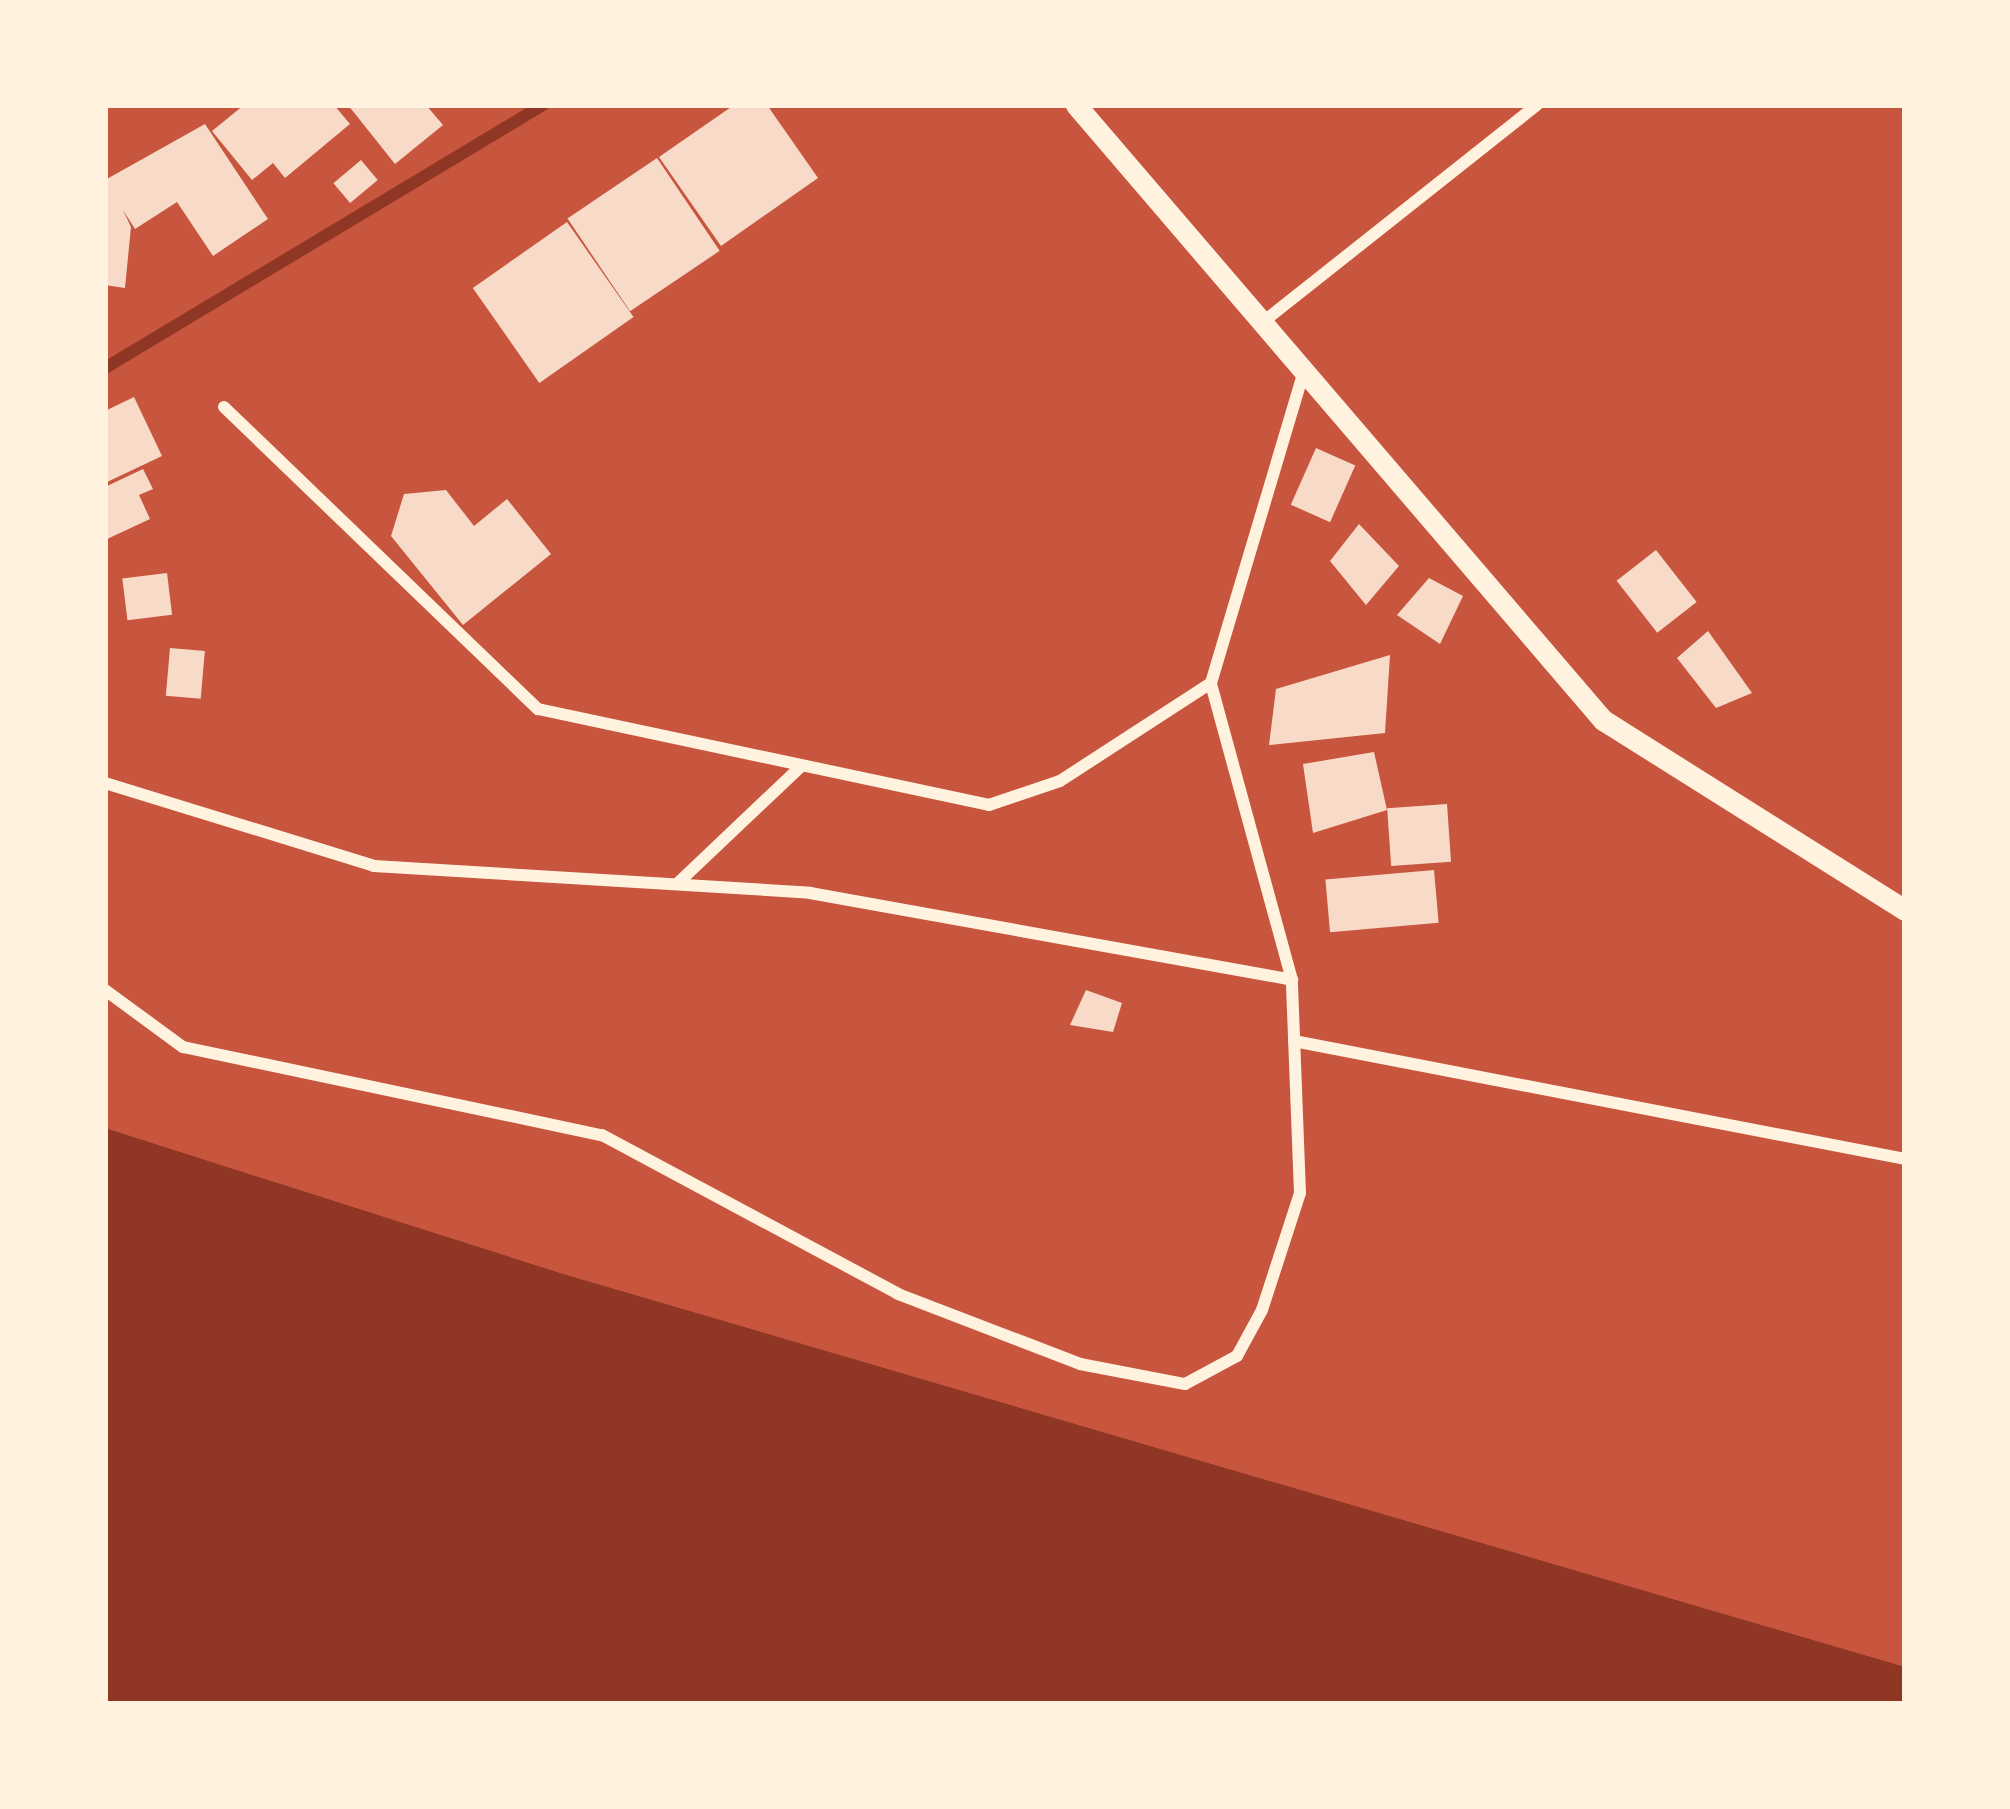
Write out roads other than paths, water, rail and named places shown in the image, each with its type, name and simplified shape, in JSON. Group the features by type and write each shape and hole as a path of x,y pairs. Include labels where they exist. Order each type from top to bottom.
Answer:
{"street":[{"path":"1076,105 1603,720 1905,910"},
{"path":"1263,322 1537,105"},
{"path":"105,990 183,1048 602,1136 898,1294 1080,1364 1185,1384 1237,1356 1262,1310 1300,1193 1292,980 1210,683 1305,368"},
{"path":"224,407 538,709 989,805 1060,781 1210,683"},
{"path":"679,882 800,766"},
{"path":"105,783 374,866 809,893 1292,980"},
{"path":"1294,1041 1905,1159"}],"waterway":[{"path":"105,368 543,105"}]}
